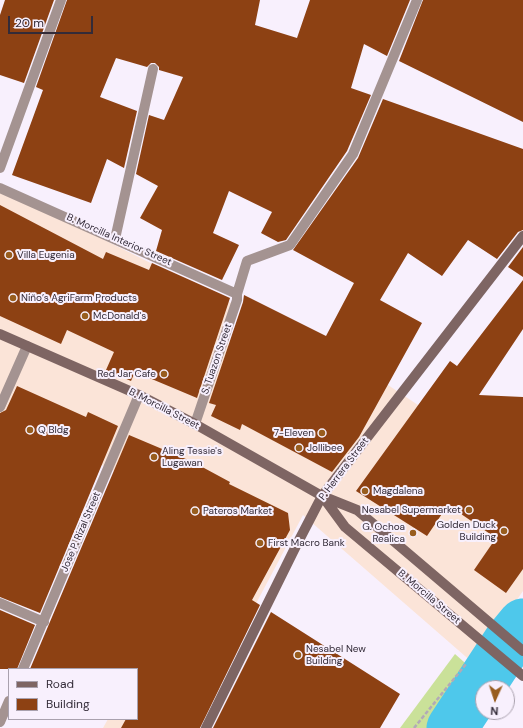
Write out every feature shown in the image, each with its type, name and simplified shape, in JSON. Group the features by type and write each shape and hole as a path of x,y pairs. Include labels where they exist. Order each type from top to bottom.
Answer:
{"main road":[{"name":"P. Herrera Street","path":"206,728 322,496 523,236"},
{"name":"B. Morcilla Street","path":"0,334 139,395 195,424 322,496 357,510 523,651"},
{"name":"B. Morcilla Street","path":"322,496 345,527 523,676"}],"street":[{"path":"0,168 61,0"},
{"name":"S. Tuazon Street","path":"195,424 237,300 237,294 246,261 290,245 353,154 417,0"},
{"path":"115,239 153,69"},
{"name":"B. Morcilla Interior Street","path":"0,188 237,294"},
{"path":"0,407 27,346"},
{"name":"Jose P. Rizal Street","path":"23,668 139,395"},
{"path":"0,603 44,622"},
{"path":"0,722 8,703"}],"path":[{"path":"414,728 466,664"}],"shaded area":[{"path":"0,188 233,304 228,346 315,382 331,347 523,475 523,591 473,663 303,515 190,728 103,728 107,720 138,720 137,668 156,492 0,414"}],"green space":[{"path":"455,654 473,670 427,728 400,728"}],"building":[{"path":"5,0 54,0 24,83 0,75 0,15"},
{"path":"67,0 260,0 255,25 297,38 310,0 410,0 387,56 364,44 351,88 371,95 347,151 286,240 278,242 261,233 272,212 229,191 213,233 239,245 222,280 156,251 162,230 140,218 158,186 136,174 149,115 164,120 183,77 159,70 159,67 155,63 151,63 147,67 116,58 100,97 137,111 124,168 107,159 91,203 12,175 43,90 36,87"},
{"path":"423,0 523,0 523,122 399,61"},
{"path":"383,99 523,149 523,230 518,232 497,259 468,240 442,276 408,253 380,300 422,323 359,437 332,472 242,424 240,430 211,416 216,405 209,403 243,302 244,295 326,336 354,283 293,250 358,158"},
{"path":"0,205 103,259 106,252 149,270 152,263 230,298 197,398 135,372 131,381 106,370 114,352 67,330 61,344 0,316"},
{"path":"523,247 523,277 508,267"},
{"path":"523,280 523,329 479,395 523,397 523,569 506,593 474,570 496,538 448,505 427,536 356,491 450,361 457,366"},
{"path":"17,386 86,417 88,412 118,426 40,613 0,597 0,413 6,410"},
{"path":"129,435 193,462 230,482 229,484 288,513 290,530 252,600 260,605 200,728 121,728 125,720 138,720 138,668 30,668"},
{"path":"0,610 35,625 17,668 0,669"},
{"name":"Nesabel New Building","path":"271,612 400,694 380,728 213,728"}],"waterway":[{"path":"452,728 509,641 523,624"}],"place":[{"name":"Villa Eugenia","path":"9,255"},
{"name":"Niño’s AgriFarm Products","path":"13,298"},
{"name":"McDonald's","path":"85,316"},
{"name":"Red Jar Cafe","path":"164,374"},
{"name":"Q Bldg","path":"30,430"},
{"name":"7-Eleven","path":"322,433"},
{"name":"Jollibee","path":"299,448"},
{"name":"Aling Tessie's Lugawan","path":"154,457"},
{"name":"Magdalena","path":"365,491"},
{"name":"Nesabel Supermarket","path":"469,510"},
{"name":"Pateros Market","path":"195,511"},
{"name":"Golden Duck Building","path":"504,531"},
{"name":"G. Ochoa Realica","path":"413,533"},
{"name":"First Macro Bank","path":"260,543"},
{"name":"Nesabel New Building","path":"298,655"}]}
